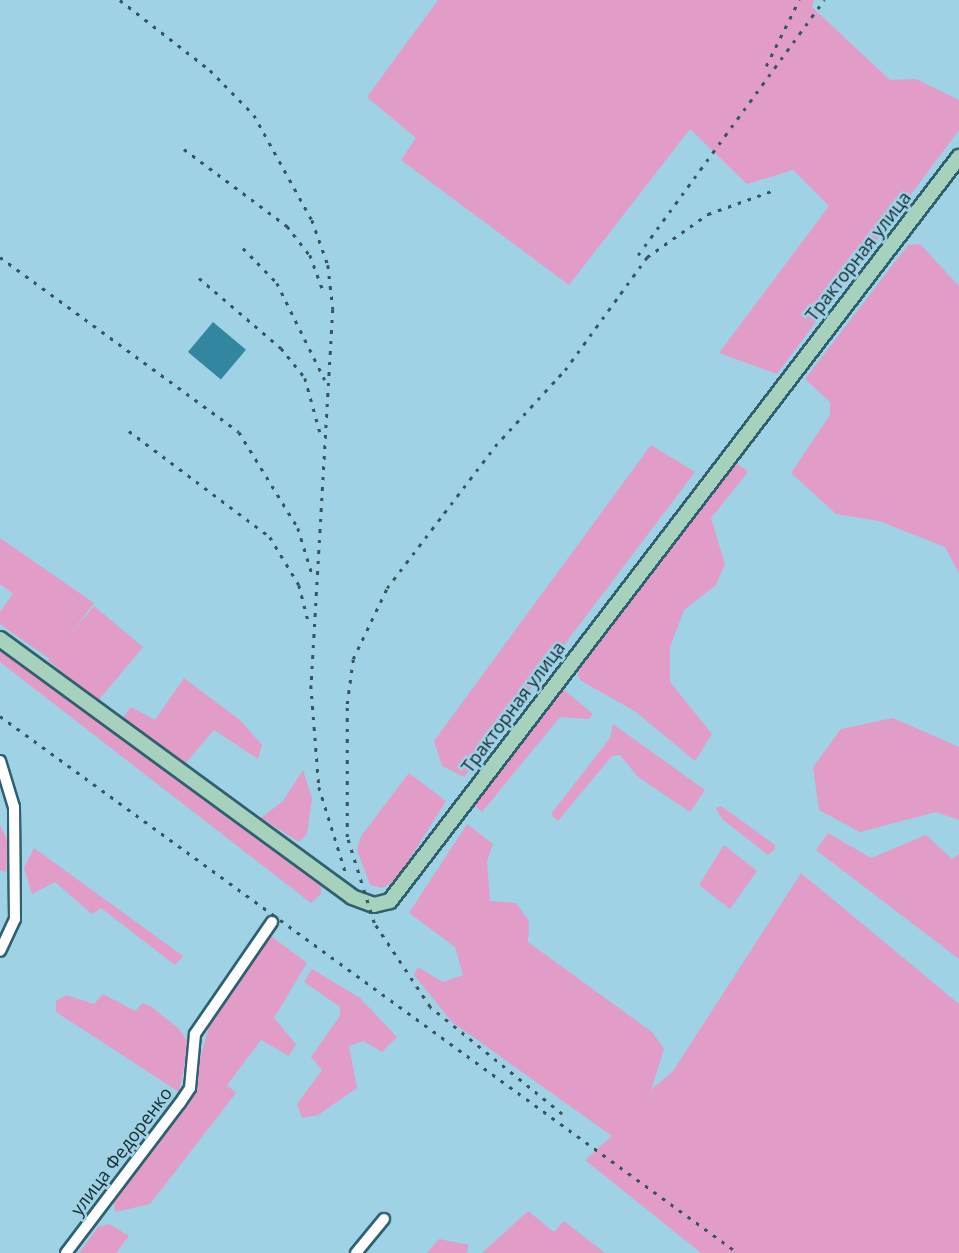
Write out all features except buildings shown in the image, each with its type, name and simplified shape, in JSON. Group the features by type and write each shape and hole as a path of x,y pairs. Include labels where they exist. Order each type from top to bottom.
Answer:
{"main road":[{"name":"Тракторная улица","path":"0,639 352,897 374,905 390,901 959,157"}],"street":[{"path":"0,761 14,807 12,933 0,951"},
{"name":"улица Федоренко","path":"66,1253 185,1095 195,1034 272,922"},
{"path":"356,1253 384,1219"}],"shaded area":[{"path":"438,0 814,0 812,7 890,80 916,79 959,100 959,130 777,374 719,353 829,206 793,170 747,184 690,129 569,285 401,160 416,138 367,97"},
{"path":"920,244 959,286 959,573 945,547 879,521 836,514 791,473 830,415 830,402 805,379 908,245"},
{"path":"651,445 695,472 464,777 442,766 434,741"},
{"path":"735,462 748,472 711,518 725,564 716,585 684,610 670,647 670,682 712,734 695,761 636,712 580,680 575,666"},
{"path":"0,538 94,603 51,660 0,624 0,612 13,594 0,584"},
{"path":"94,606 143,647 97,702 48,660"},
{"path":"0,649 321,884 321,894 311,903 0,662"},
{"path":"184,678 241,721 262,745 258,759 214,730 184,765 122,719 131,707 155,720"},
{"path":"564,690 593,714 589,719 560,717 482,812 471,802 555,693"},
{"path":"893,718 959,747 959,820 936,812 860,832 819,810 813,767 841,729"},
{"path":"613,724 705,790 690,812 638,777 620,755 612,756 558,821 551,814 610,738"},
{"path":"303,770 312,798 307,834 299,842 261,818 283,801"},
{"path":"409,773 446,801 397,879 382,888 370,885 357,850 361,836"},
{"path":"721,806 775,845 775,849 768,855 722,819 716,808"},
{"path":"467,824 493,844 487,861 490,901 516,903 529,921 528,942 652,1032 664,1049 651,1090 673,1071 801,873 959,1004 959,1253 701,1253 585,1160 612,1136 452,1022 414,975 418,967 443,982 463,975 455,947 409,913"},
{"path":"0,825 8,842 6,872 0,870"},
{"path":"828,833 871,858 926,835 952,859 959,854 959,959 816,850"},
{"path":"724,845 757,871 730,909 699,885"},
{"path":"34,848 183,956 175,965 101,908 92,914 55,882 32,894 24,868"},
{"path":"271,936 307,963 274,1018 296,1044 289,1056 261,1040 227,1085 236,1093 150,1204 115,1212 114,1201 186,1108 211,1020"},
{"path":"312,969 360,998 397,1037 382,1052 363,1041 349,1046 357,1088 318,1115 302,1118 297,1104 322,1070 311,1057 340,1016 340,1007 304,982"},
{"path":"103,994 135,1011 143,1003 152,1007 179,1029 189,1043 179,1092 56,1012 56,1001 66,995 94,1004"},
{"path":"528,1211 554,1232 564,1221 605,1253 482,1253"},
{"path":"109,1224 129,1236 116,1253 79,1253 98,1227"},
{"path":"439,1239 469,1245 466,1253 427,1253"}],"water":[{"path":"213,322 246,350 221,380 188,352"}],"railway":[{"path":"120,0 210,70 254,115 312,220 328,265 333,309 311,685 319,787 347,877"},
{"path":"766,66 799,0"},
{"path":"638,255 824,0"},
{"path":"184,149 287,226 310,255 324,293"},
{"path":"562,1114 430,1007 374,923 347,837 347,704 353,659 387,588 495,446 565,370 647,257 708,214 772,191"},
{"path":"243,248 277,283 325,380"},
{"path":"0,257 239,432 298,528 313,577"},
{"path":"199,278 281,348 305,378 320,432"},
{"path":"129,431 270,537 299,585 309,624"},
{"path":"0,716 738,1253"}]}
